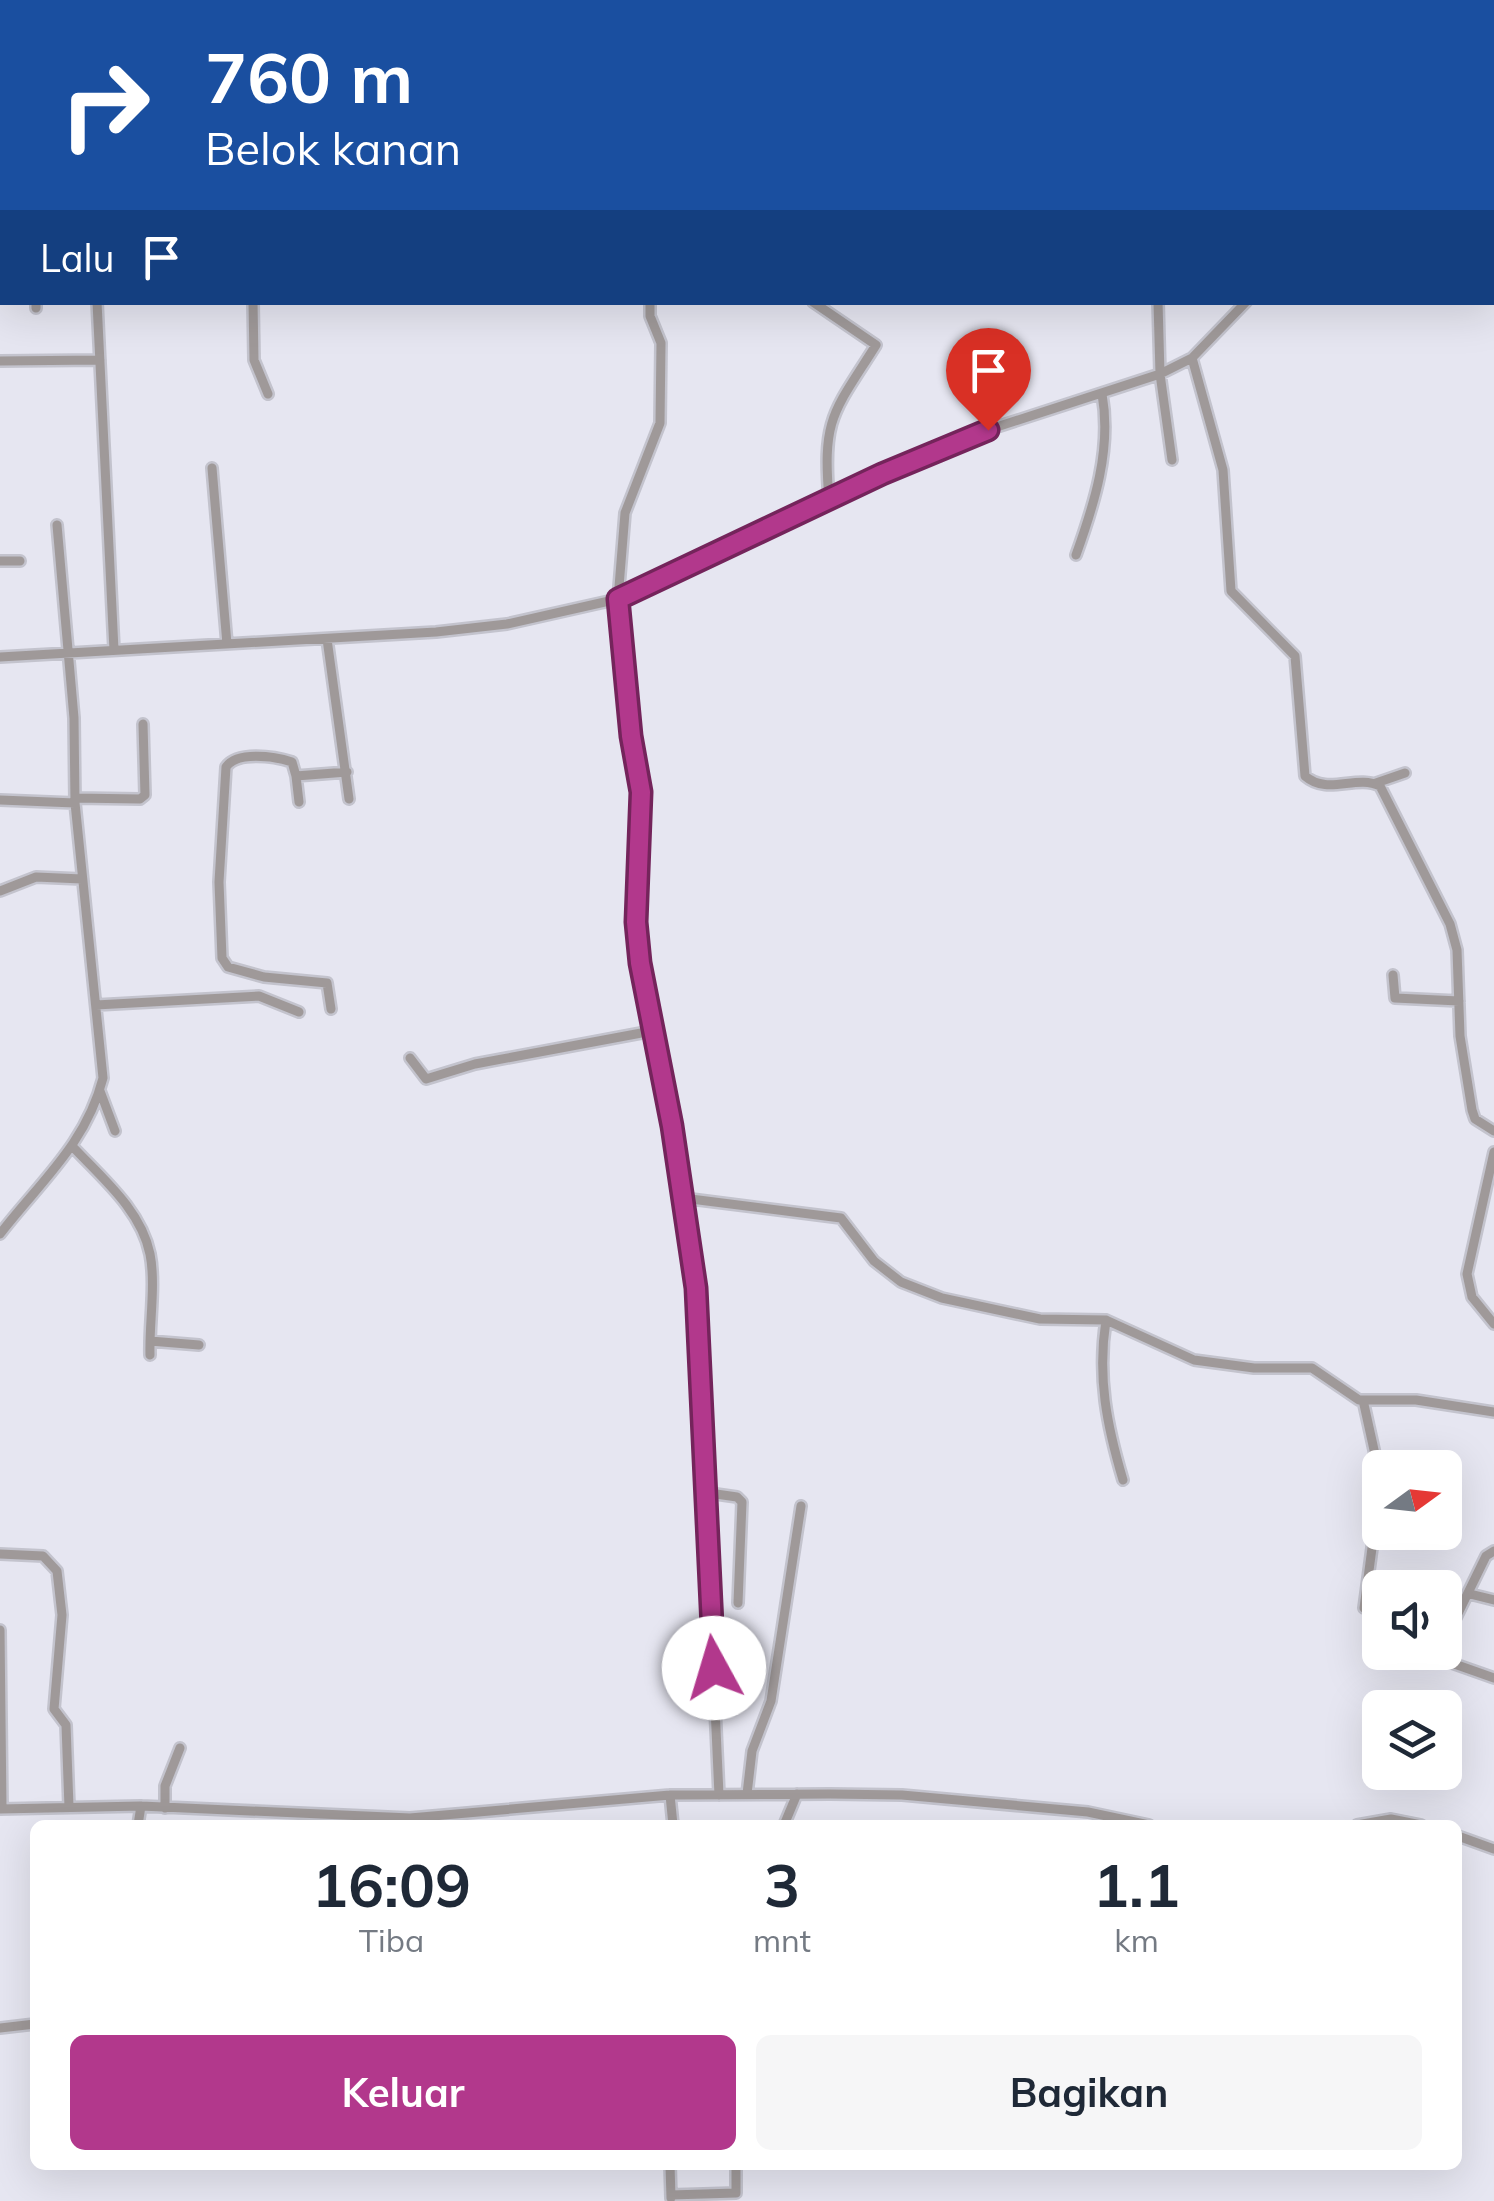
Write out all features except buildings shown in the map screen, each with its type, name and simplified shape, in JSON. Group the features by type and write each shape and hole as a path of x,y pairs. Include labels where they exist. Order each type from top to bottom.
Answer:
{"street":[{"path":"98,305 114,650"},
{"path":"253,305 254,360 268,394"},
{"path":"650,305 650,316 661,343 660,423 625,513 618,599 631,736 641,792 636,922 683,1198 699,1340 702,1492 720,1728 720,1795"},
{"path":"817,305 876,345 830,418 826,454 830,499"},
{"path":"1158,305 1160,374 1172,460"},
{"path":"0,658 508,624 618,599 969,436 1160,374 1192,358 1243,305"},
{"path":"1192,358 1223,470 1230,587 1236,598 1295,656 1305,776 1327,786 1376,783 1405,772"},
{"path":"0,361 100,360"},
{"path":"1076,555 1094,505 1101,464 1102,394"},
{"path":"212,468 227,644"},
{"path":"0,1234 73,1147 100,1091 104,1062 75,800 58,525"},
{"path":"0,561 20,561"},
{"path":"328,638 349,800"},
{"path":"0,800 140,799 145,795 143,724"},
{"path":"299,802 292,762 240,757 226,767 218,882 222,958 228,967 247,968 258,976 327,983 331,1008"},
{"path":"296,776 346,772"},
{"path":"1376,783 1450,924 1457,950 1472,1110 1475,1119 1494,1131"},
{"path":"0,891 36,877 82,879"},
{"path":"1393,975 1395,998 1459,1001"},
{"path":"96,1005 247,996 278,1000 299,1012"},
{"path":"410,1058 426,1079 475,1064 652,1031"},
{"path":"100,1091 116,1131"},
{"path":"73,1147 121,1198 145,1239 151,1264 150,1355"},
{"path":"1494,1152 1467,1257 1472,1297 1494,1324"},
{"path":"683,1198 836,1216 848,1226 864,1252 906,1284 1000,1312 1106,1320 1194,1360 1320,1370 1350,1397 1363,1400 1416,1400 1494,1412"},
{"path":"1106,1320 1102,1394 1123,1480"},
{"path":"150,1341 198,1345"},
{"path":"1363,1400 1374,1450"},
{"path":"702,1492 737,1497 742,1502 738,1604"},
{"path":"747,1794 752,1751 774,1687 801,1506"},
{"path":"1462,1609 1486,1556 1494,1551"},
{"path":"0,1554 43,1556 57,1571 62,1615 54,1710 66,1726 69,1807"},
{"path":"1470,1594 1494,1600"},
{"path":"0,1630 1,1809 141,1806 410,1818 670,1795 902,1795 1088,1812 1126,1820"},
{"path":"1462,1667 1494,1678"},
{"path":"164,1808 165,1786 180,1748"},
{"path":"786,1820 796,1794"},
{"path":"670,1795 672,1820"},
{"path":"139,1820 141,1806"},
{"path":"1462,1837 1494,1848"},
{"path":"0,2028 30,2025"},
{"path":"670,2170 671,2198 737,2197 736,2170"}],"route":[{"path":"714,1668 702,1492 696,1288 672,1126 640,963 636,902 643,825 618,599 882,474 988,430"}]}
